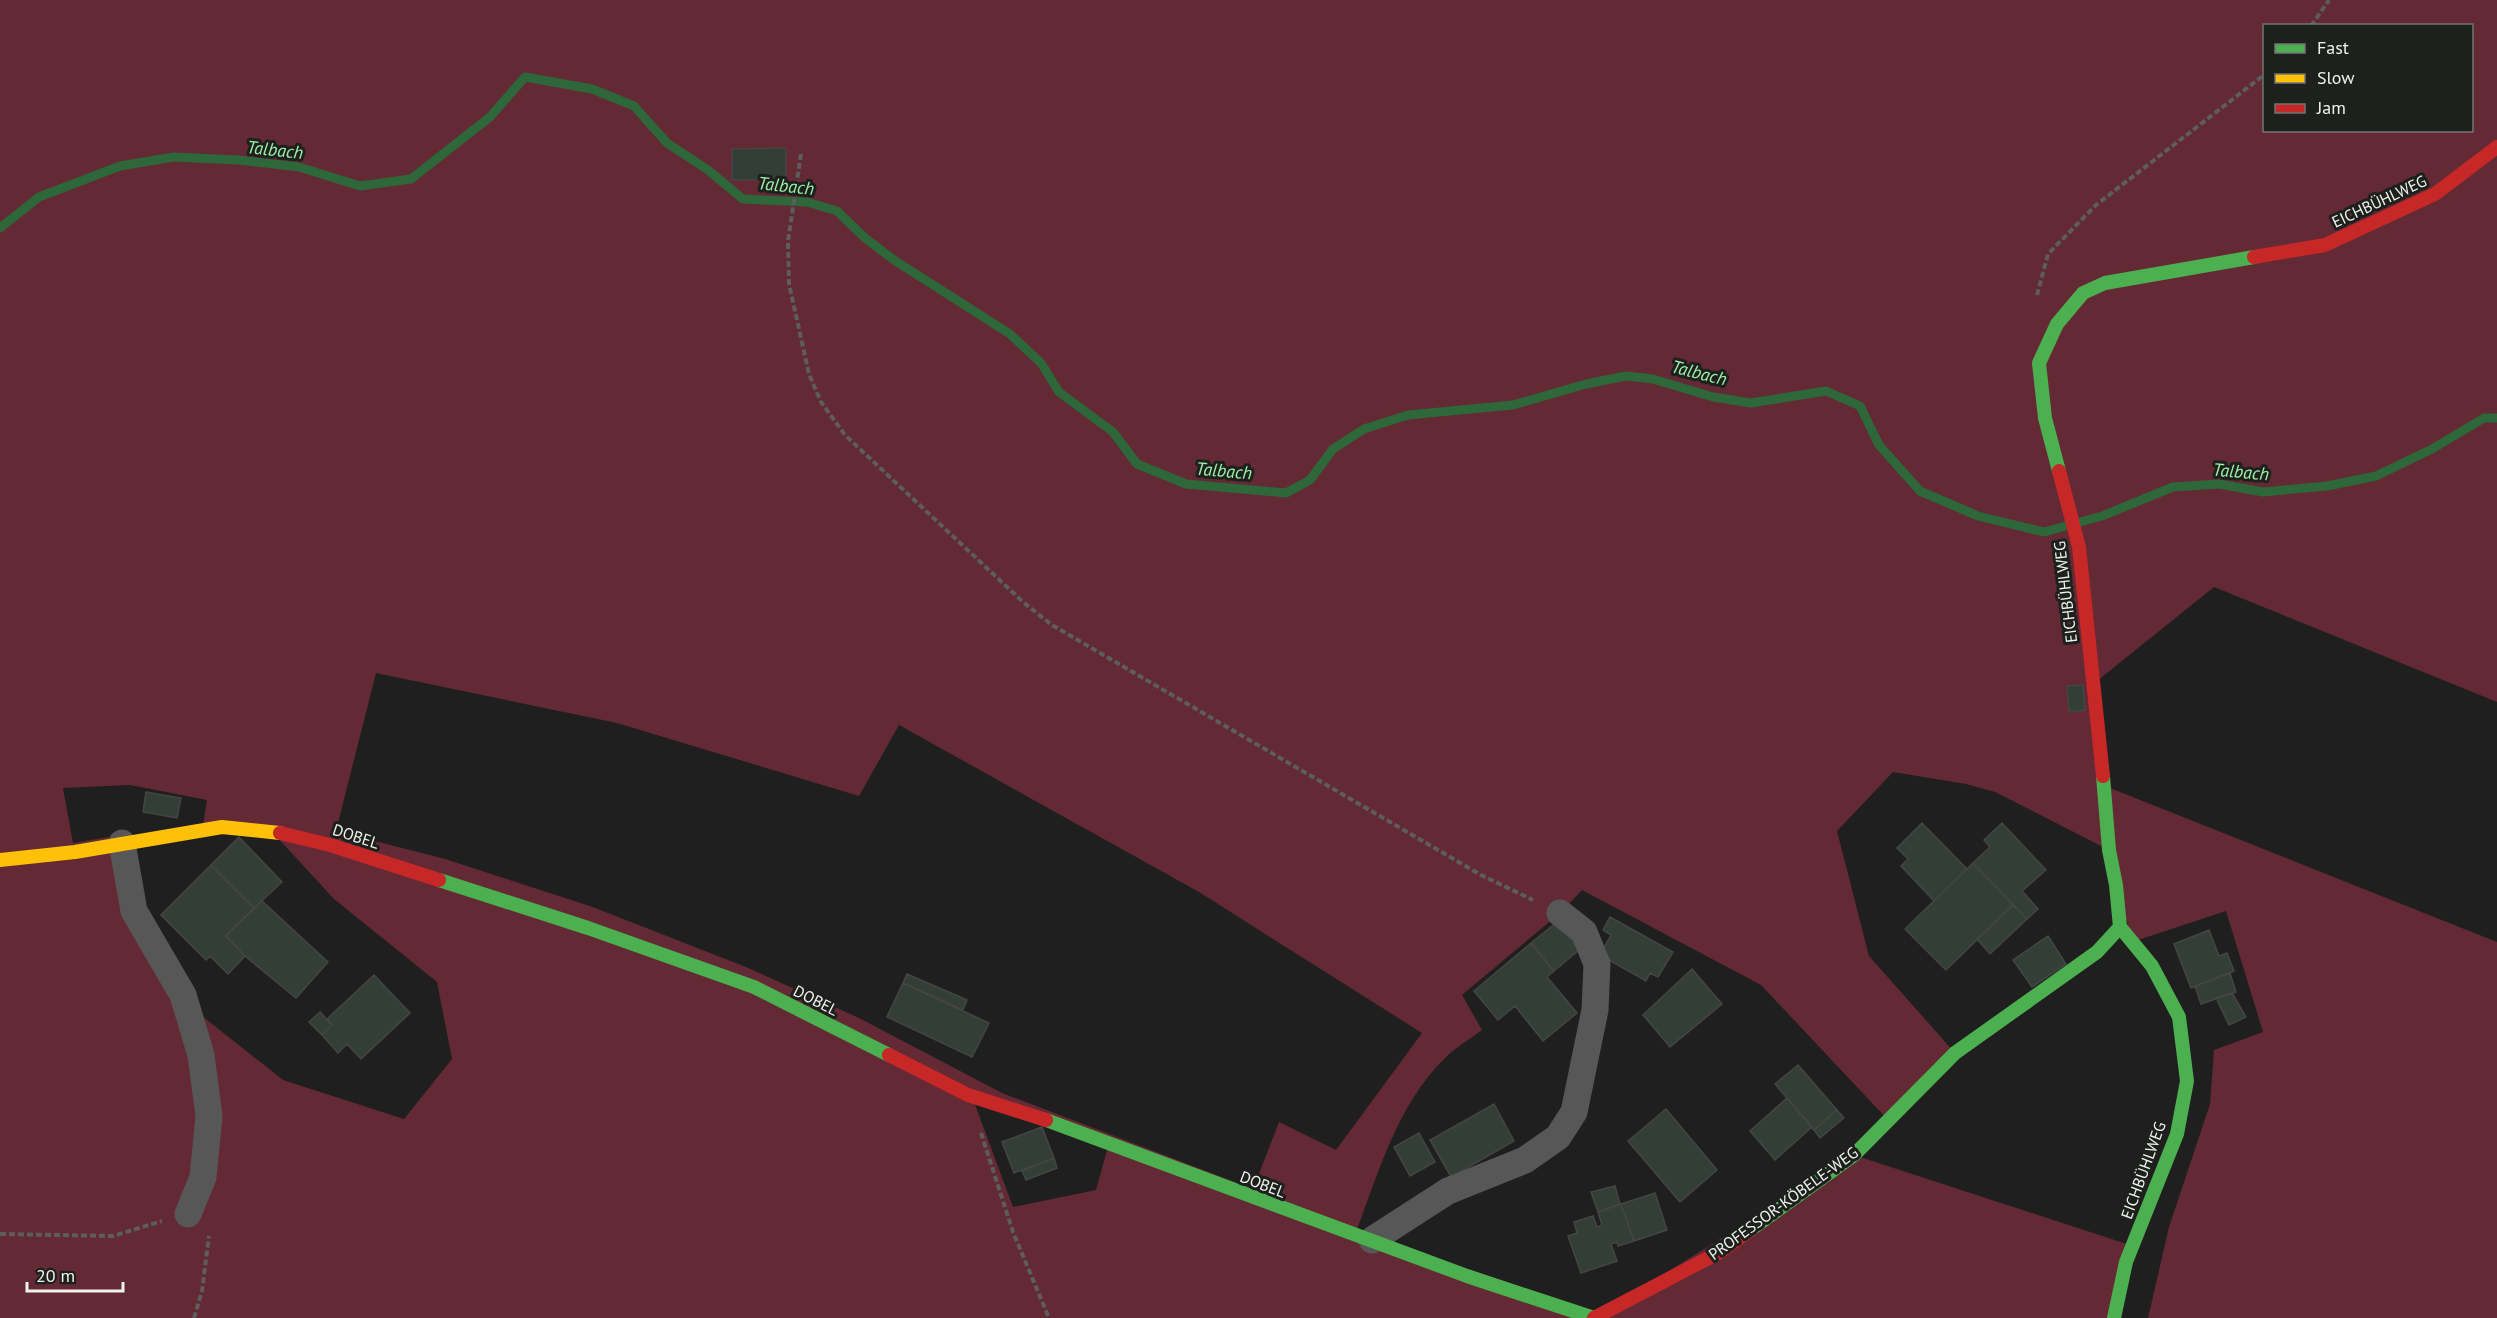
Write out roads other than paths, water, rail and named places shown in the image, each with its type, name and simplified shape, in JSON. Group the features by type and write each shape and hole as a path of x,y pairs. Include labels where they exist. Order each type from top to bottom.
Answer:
{"street":[{"name":"EICHBÜHLWEG","path":"2114,1318 2126,1262 2177,1134 2187,1081 2179,1017 2152,966 2120,927 2116,885 2109,850 2079,547 2045,418 2039,363 2057,324 2083,293 2105,283 2325,245 2435,194 2497,147"},
{"name":"DOBEL","path":"0,860 75,852 222,827 275,832 330,844 588,928 753,987 968,1095 1111,1142 1248,1196 1467,1276 1594,1318"},
{"path":"122,843 134,911 183,995 201,1055 209,1116 202,1177 188,1214"},
{"path":"1372,1240 1448,1191 1525,1160 1558,1137 1574,1112 1595,1010 1597,964 1584,932 1560,913"},
{"name":"PROFESSOR-KÖBELE-WEG","path":"1594,1318 1720,1252 1854,1155 1955,1053 2097,952 2120,927"}],"waterway":[{"name":"Talbach","path":"0,228 39,197 120,166 174,157 238,160 299,167 360,186 411,179 490,117 525,77 592,89 634,106 667,143 708,170 743,199 807,202 837,211 865,238 894,260 1010,334 1041,363 1059,392 1113,432 1137,464 1186,484 1286,493 1310,480 1333,449 1364,429 1408,415 1513,405 1586,384 1626,376 1653,379 1713,397 1751,403 1826,391 1860,406 1879,445 1920,491 1978,516 2044,532 2102,516 2173,487 2219,484 2263,492 2327,486 2376,476 2432,449 2484,418 2497,418"}]}
